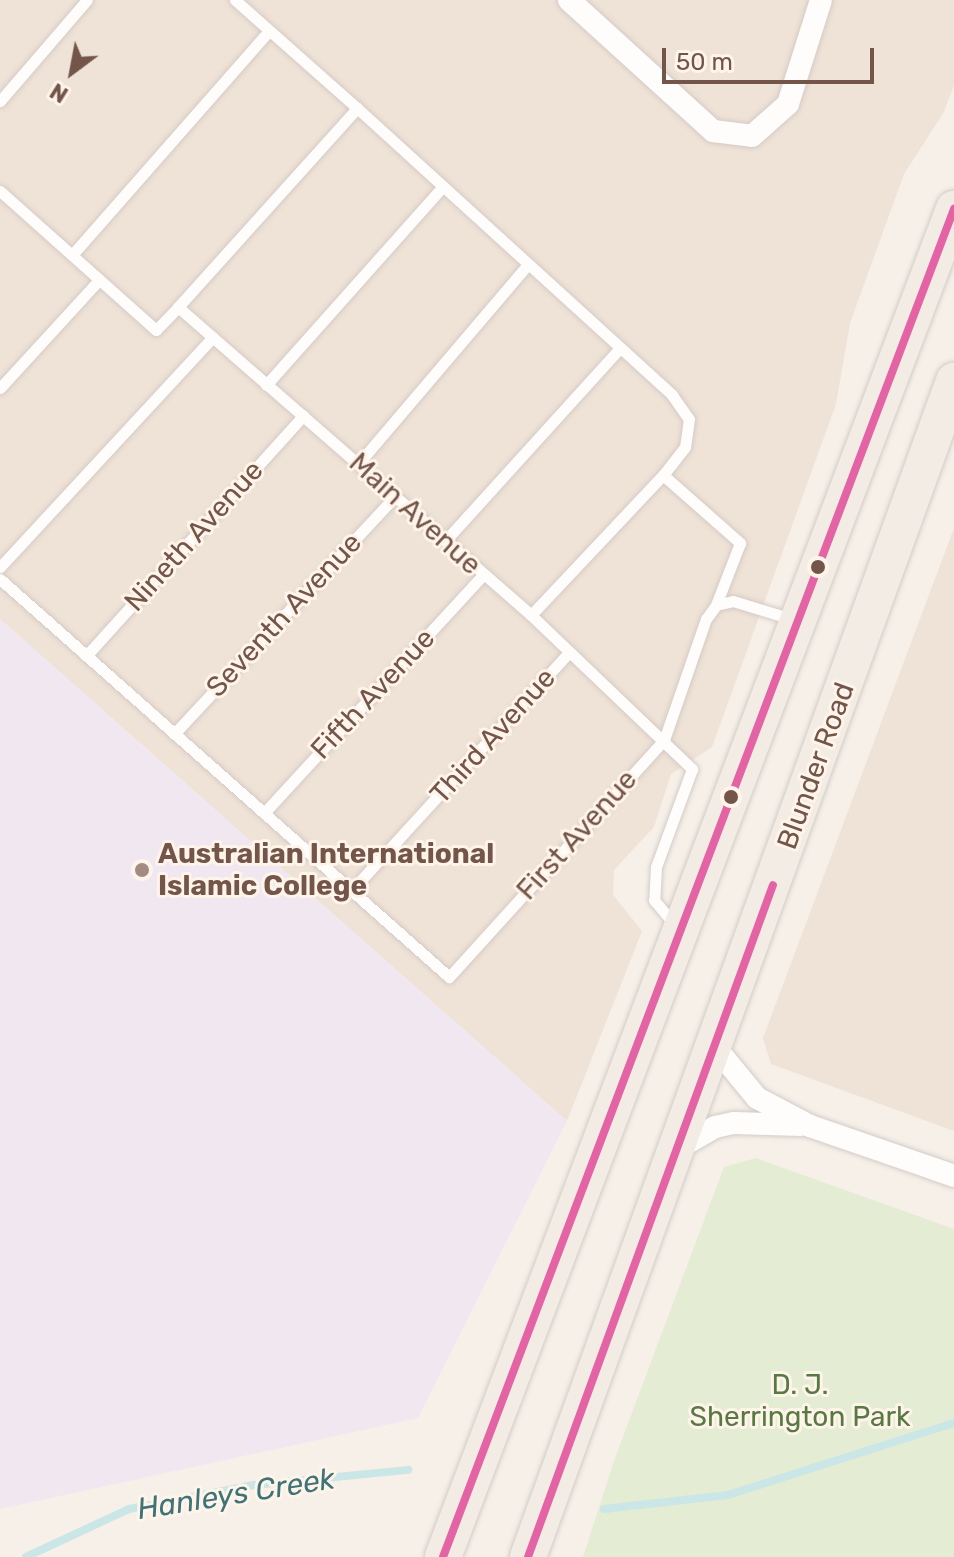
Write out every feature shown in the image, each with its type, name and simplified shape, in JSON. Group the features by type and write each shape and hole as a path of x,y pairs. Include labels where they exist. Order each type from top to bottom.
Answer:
{"main road":[{"path":"443,1557 954,209"},
{"name":"Blunder Road","path":"528,1557 954,381"}],"street":[{"path":"569,0 713,131 752,136 788,104 821,0"},
{"path":"715,1047 757,1098 810,1126 954,1176"},
{"path":"677,1149 715,1127 743,1121 810,1126"}],"lane":[{"path":"0,101 87,0"},
{"path":"235,0 672,395 689,419 685,447 663,475 531,615"},
{"path":"72,255 269,31"},
{"path":"0,191 156,330 357,108"},
{"path":"266,385 443,186"},
{"path":"0,212 10,200"},
{"path":"358,464 528,264"},
{"path":"0,388 99,280"},
{"name":"Main Avenue","path":"178,307 531,615 692,769 656,867 654,900 681,932"},
{"path":"0,567 213,337"},
{"path":"445,541 620,348"},
{"name":"Nineth Avenue","path":"86,656 303,416"},
{"path":"663,475 740,543 716,605 706,619 664,740"},
{"name":"Seventh Avenue","path":"174,734 394,497"},
{"name":"Fifth Avenue","path":"264,813 483,575"},
{"path":"0,579 352,890"},
{"path":"716,605 733,601 799,622"},
{"name":"Third Avenue","path":"352,890 569,652"},
{"name":"First Avenue","path":"352,890 449,977 664,740"}],"shaded area":[{"path":"0,0 954,0 954,85 944,112 904,174 850,323 836,404 712,747 671,774 654,827 614,870 613,895 642,931 567,1121 0,619"},
{"path":"954,528 954,1131 771,1064 763,1038"},
{"name":"Australian International Islamic College","path":"0,619 567,1121 418,1418 0,1509"}],"green space":[{"name":"D. J. Sherrington Park","path":"756,1158 954,1229 954,1557 583,1557 614,1461 724,1167"}],"waterway":[{"name":"Hanleys Creek","path":"604,1509 728,1495 954,1423"},
{"name":"Hanleys Creek","path":"26,1557 129,1509 254,1485 408,1470"}],"transit line":[{"path":"443,1557 954,209"},
{"path":"528,1557 773,885"}],"place":[{"name":"Australian International Islamic College","path":"142,870"}]}
